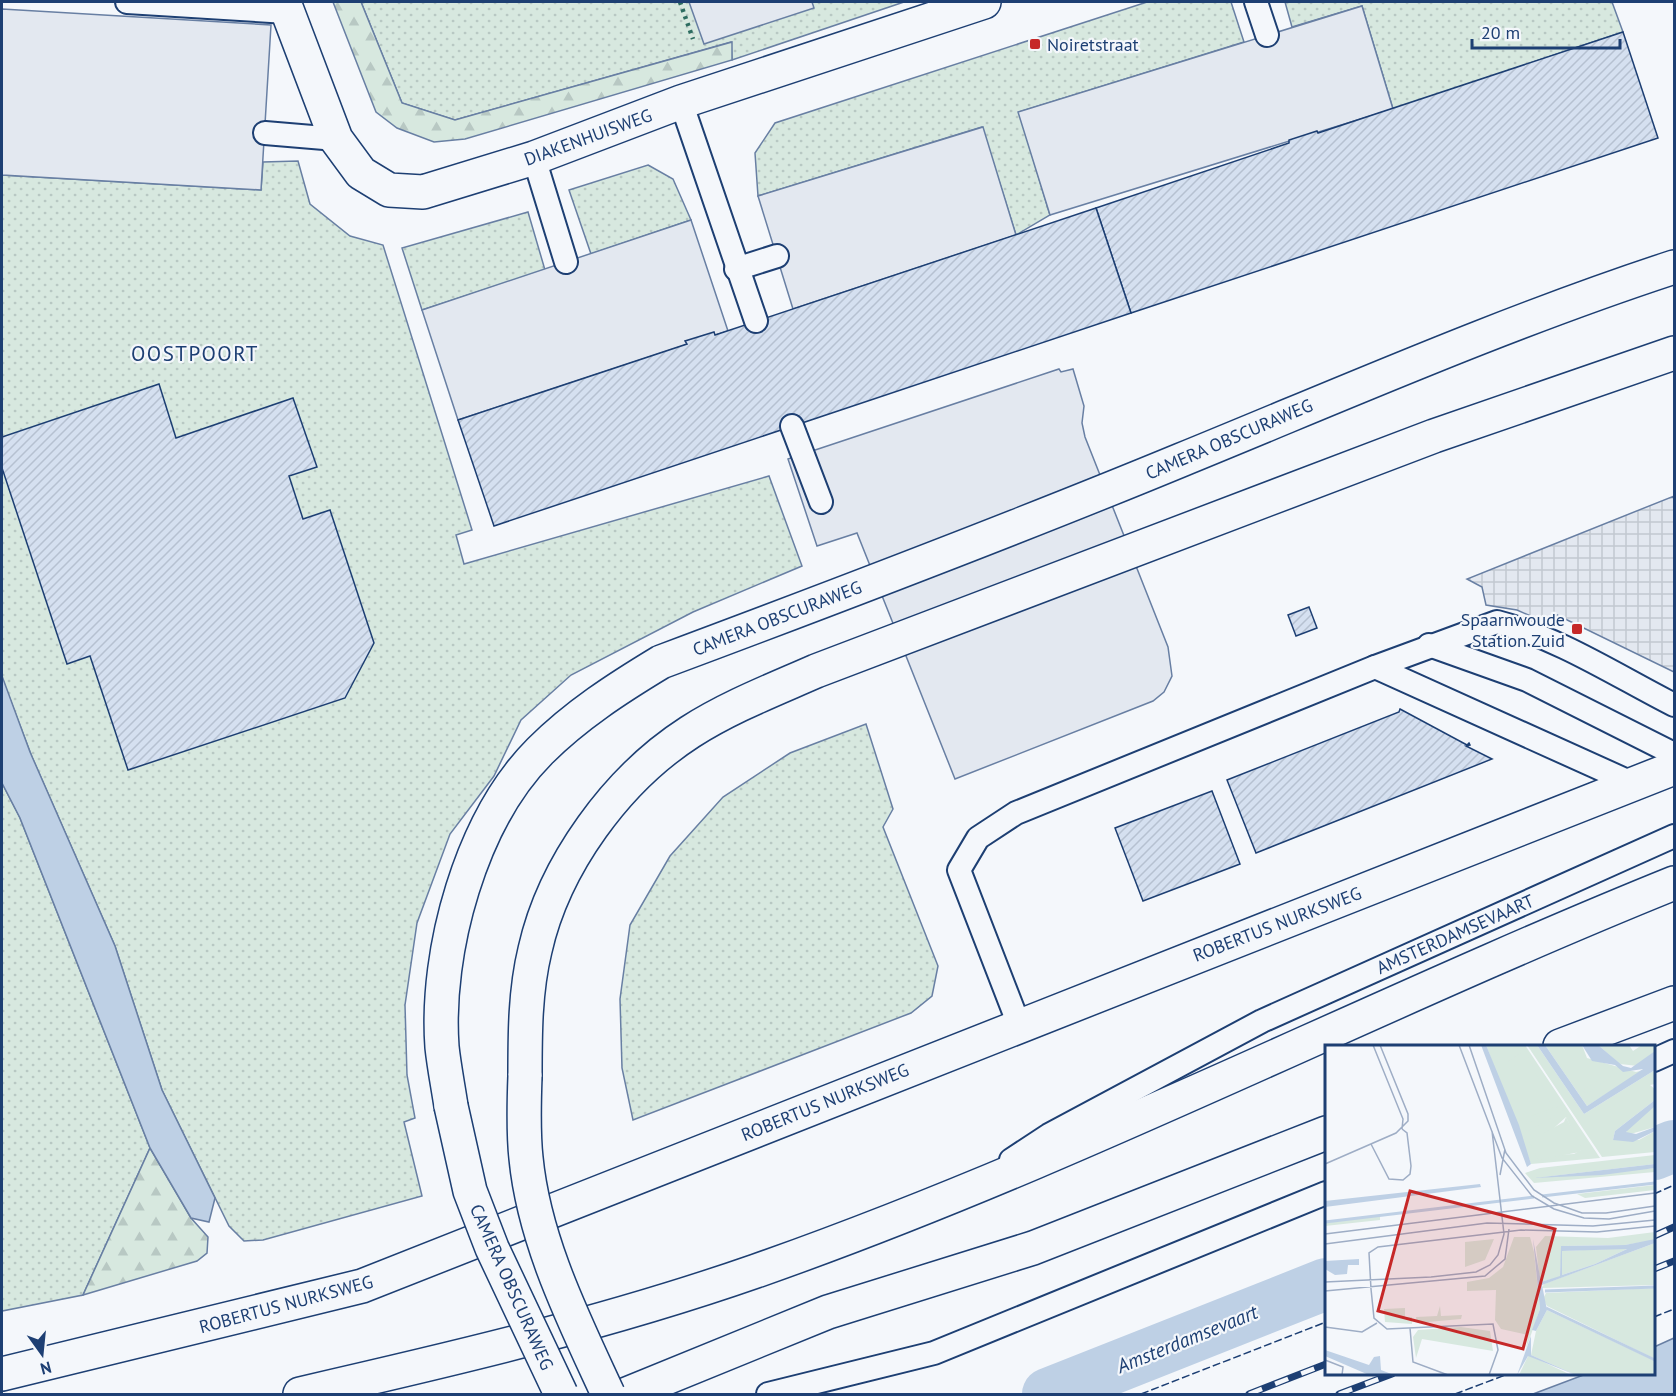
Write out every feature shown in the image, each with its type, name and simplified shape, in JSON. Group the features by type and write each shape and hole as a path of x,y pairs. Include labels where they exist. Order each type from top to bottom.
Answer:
{"main road":[{"name":"DIAKENHUISWEG","path":"286,7 336,139 361,173 388,190 423,192 534,158 681,102 984,2"},
{"name":"CAMERA OBSCURAWEG","path":"561,1395 492,1248 470,1191 450,1106 442,1047 444,974 463,887 485,832 516,781 538,753 570,723 616,689 661,662 793,613 1180,460 1375,377 1581,297 1674,267"},
{"path":"608,1395 564,1299 532,1199 526,1158 525,1015 535,950 557,888 594,825 649,761 726,711 816,670 1204,521 1434,436 1674,353"},
{"name":"ROBERTUS NURKSWEG","path":"2,1374 362,1286 1018,1025 1674,768"},
{"path":"300,1395 537,1338 754,1272 956,1196 1674,883"},
{"path":"1565,1045 1674,1003"},
{"path":"627,1395 828,1312 1033,1248 1325,1133"}],"lane":[{"name":"DIAKENHUISWEG","path":"127,2 286,7"},
{"path":"1256,2 1267,35"},
{"path":"681,102 756,321"},
{"path":"265,133 336,139"},
{"path":"534,158 566,262"},
{"path":"736,268 777,256"},
{"path":"792,426 821,502"},
{"path":"1018,1025 959,870 978,838 1016,813 1429,645 1497,622 1516,627 1567,650 1674,705"},
{"path":"1429,645 1527,681 1674,754"},
{"path":"1375,667 1634,784"},
{"name":"AMSTERDAMSEVAART","path":"956,1196 1049,1135 1262,1021 1674,836"},
{"path":"1655,1059 1674,1051"},
{"path":"768,1395 934,1353 1325,1193"}],"green space":[{"path":"333,2 361,2 402,103 455,120 732,42 732,60 465,139 434,142 397,128 376,112"},
{"path":"361,2 904,2 732,60 731,42 455,120 402,103"},
{"path":"1147,2 1231,2 1244,42 1019,112 1050,215 1016,235 982,127 758,196 755,153 775,123"},
{"path":"1285,2 1612,2 1623,32 1393,109 1362,6 1292,27"},
{"path":"298,161 310,204 350,236 383,245 472,530 456,535 464,564 769,476 802,566 693,612 571,675 521,720 494,776 450,834 417,923 405,1005 407,1075 415,1118 404,1122 422,1196 263,1240 244,1241 229,1226 162,1090 115,946 32,757 2,678 2,175 261,190 263,162"},
{"path":"648,165 673,179 691,220 591,254 569,190"},
{"path":"528,212 545,270 422,310 402,248"},
{"path":"866,724 893,809 883,827 938,966 932,996 911,1013 633,1120 622,1068 620,999 630,925 670,856 723,797 790,753"},
{"path":"2,783 20,818 150,1148 83,1295 2,1311"},
{"path":"150,1148 191,1218 208,1237 207,1253 197,1261 83,1295"}],"shaded area":[{"path":"689,2 812,2 814,8 704,44"},
{"path":"1362,6 1393,109 1050,215 1018,112"},
{"path":"2,9 271,25 261,190 2,175"},
{"path":"983,127 1016,235 793,309 758,196"},
{"path":"691,220 728,331 458,420 422,310"},
{"path":"1059,369 1061,372 1073,369 1084,406 1082,423 1085,437 1168,647 1172,676 1164,692 1153,701 955,779 857,533 817,546 788,459"},
{"path":"1674,496 1674,672 1557,615 1551,625 1517,610 1486,605 1482,587 1467,579"}],"water":[{"path":"2,676 30,752 115,946 162,1090 215,1198 209,1222 191,1218 150,1148 20,818 2,783"},
{"path":"1674,1338 1674,1394 1533,1394 1583,1375 1655,1375 1655,1347"}],"building":[{"path":"1623,32 1658,138 1131,313 1096,208 1289,143 1289,140 1317,131 1318,133"},
{"path":"1096,208 1131,313 494,526 458,420 687,344 685,341 714,332 715,335"},
{"path":"159,384 176,438 293,398 317,467 289,476 303,519 330,510 374,643 345,698 128,770 90,656 67,664 2,468 2,437"},
{"path":"1309,607 1317,628 1296,636 1288,615"},
{"path":"1400,709 1467,745 1469,743 1470,745 1466,746 1492,759 1256,853 1227,780 1399,712"},
{"path":"1212,791 1240,864 1143,901 1115,828"}],"waterway":[{"name":"Amsterdamsevaart","path":"1655,1154 1674,1146"},
{"name":"Amsterdamsevaart","path":"1048,1394 1325,1284"}],"railway":[{"path":"1655,1236 1674,1227"},
{"path":"1655,1269 1674,1261"},
{"path":"1249,1394 1325,1364"},
{"path":"1339,1394 1389,1375"}],"hedge":[{"path":"680,2 693,39"}],"fence":[{"path":"1655,1194 1674,1185"},
{"path":"1655,1317 1674,1309"},
{"path":"1141,1394 1325,1322"},
{"path":"1455,1394 1505,1375"}],"place":[{"name":"Noiretstraat","path":"1035,44"},
{"name":"Spaarnwoude Station Zuid","path":"1577,629"}],"district":[{"name":"OOSTPOORT","path":"195,353"}]}
